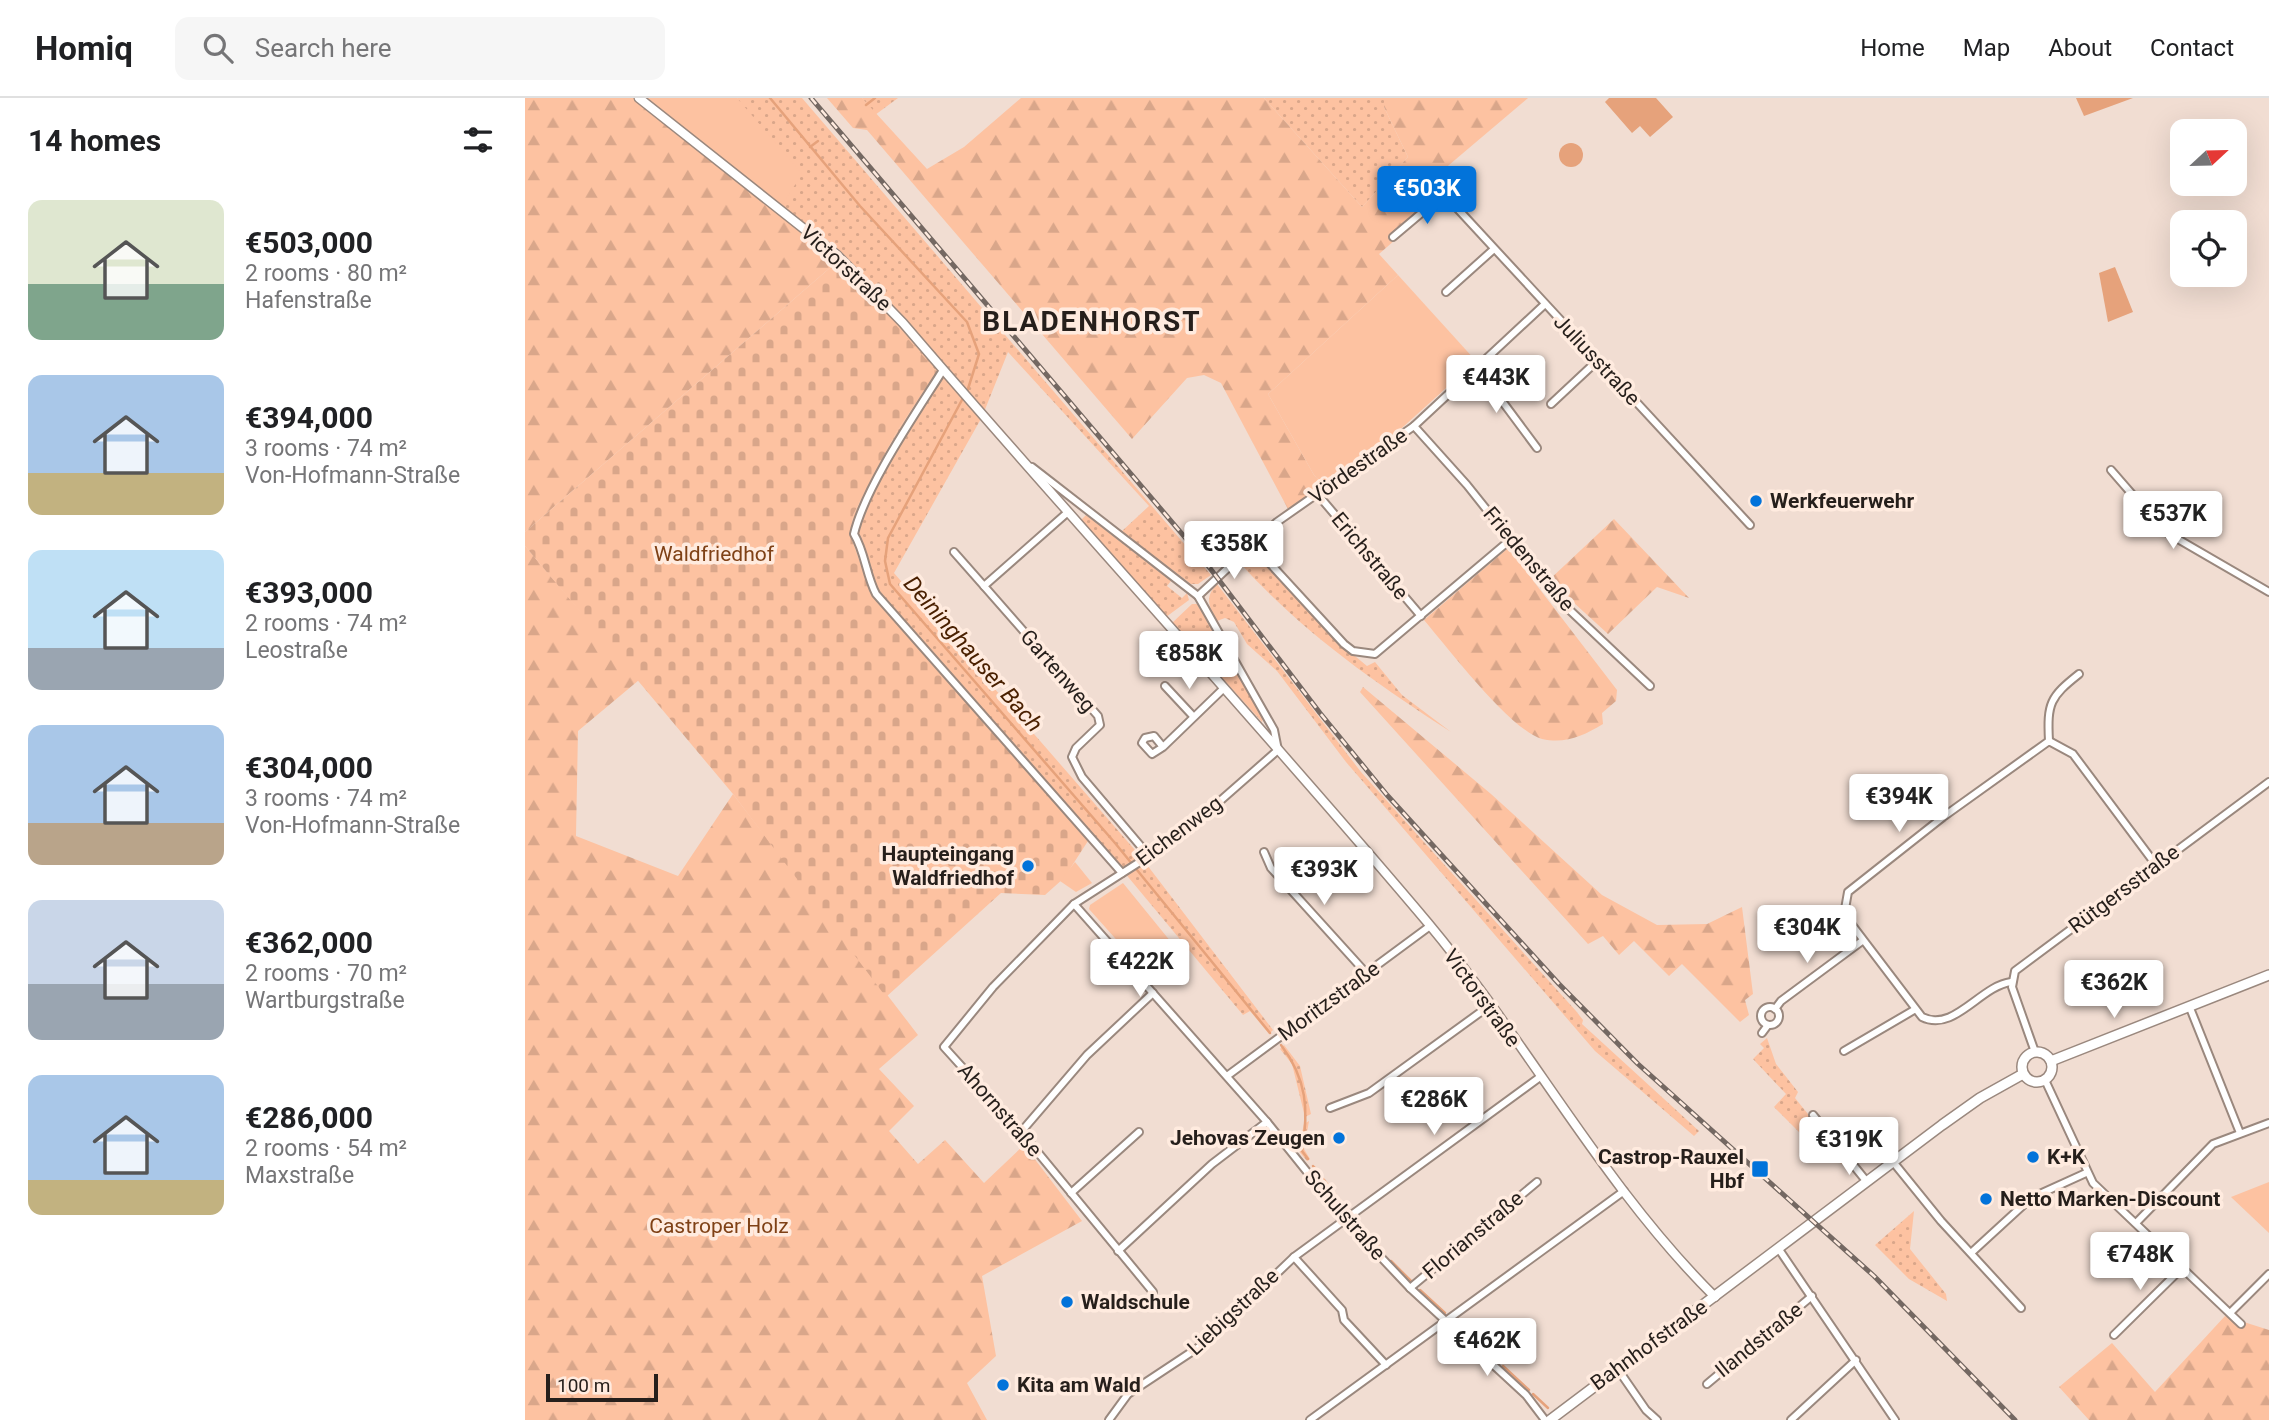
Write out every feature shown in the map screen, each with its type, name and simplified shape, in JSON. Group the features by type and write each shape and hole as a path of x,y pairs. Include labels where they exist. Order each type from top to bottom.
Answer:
{"main road":[{"path":"2051,1061 2269,975"},
{"path":"2035,1052 2044,1054 2051,1061 2052,1070 2045,1080 2031,1082 2023,1074 2024,1060 2035,1052"},
{"name":"Bahnhofstraße","path":"1547,1420 1980,1098 2023,1074"}],"street":[{"name":"Victorstraße","path":"639,98 837,254 982,417 1028,464 1430,926 1624,1191 1674,1255 1715,1297"},
{"name":"Juliusstraße","path":"1393,237 1444,194 1750,525"},
{"path":"1446,292 1495,248"},
{"name":"Vördestraße","path":"1198,596 1277,522 1319,496 1413,426 1545,304"},
{"path":"1551,404 1597,361"},
{"path":"1476,366 1537,448"},
{"path":"943,370 906,428 858,517 854,534 860,543 867,578 876,594 1122,873"},
{"name":"Friedenstraße","path":"1413,426 1443,457 1558,599 1617,651 1650,686"},
{"name":"Victorstraße","path":"1028,464 1198,596 1274,730 1278,750"},
{"path":"2111,470 2164,531 2269,592"},
{"name":"Erichstraße","path":"1319,496 1421,616"},
{"path":"984,586 1070,514 1084,507"},
{"path":"1253,545 1344,644 1353,651 1375,654 1510,540"},
{"name":"Gartenweg","path":"954,552 1098,716 1100,725 1076,748 1072,757 1082,777 1149,856"},
{"path":"2049,741 2048,714 2053,697 2079,674"},
{"path":"1165,685 1192,715"},
{"path":"1163,747 1190,722 1192,715 1223,689"},
{"path":"2049,741 2073,754 2156,865"},
{"path":"2035,1052 2011,982 1997,985 1946,1020 1930,1021 1914,1010 1861,941 1845,909 1846,897 1852,887 2049,741"},
{"name":"Eichenweg","path":"1074,904 1149,856 1212,808 1278,750"},
{"name":"Rütgersstraße","path":"2011,982 2015,971 2269,782"},
{"path":"1264,852 1271,868 1367,974"},
{"name":"Schulstraße","path":"1074,904 1267,1122 1345,1219 1410,1288 1526,1395 1547,1420"},
{"name":"Ahornstraße","path":"1074,904 993,987 944,1047 1021,1132 1153,1292"},
{"name":"Moritzstraße","path":"1227,1076 1430,926"},
{"path":"1775,1009 1781,1001 1861,941"},
{"path":"1021,1132 1087,1055 1153,993"},
{"path":"1330,1108 1369,1093 1489,1006"},
{"path":"1768,1025 1763,1022 1762,1014 1768,1008 1775,1009"},
{"path":"2190,1008 2240,1133"},
{"path":"1762,1033 1768,1025 1778,1020 1775,1009"},
{"path":"1844,1051 1914,1010"},
{"name":"Liebigstraße","path":"1109,1420 1128,1394 1202,1345 1257,1288 1294,1257 1540,1077"},
{"path":"2045,1080 2054,1094 2086,1173 2241,1324"},
{"path":"1813,1115 1867,1182"},
{"path":"1118,1251 1212,1164 1267,1122"},
{"path":"2136,1223 2206,1150 2269,1122"},
{"path":"1071,1193 1139,1132"},
{"path":"1893,1163 2021,1308"},
{"path":"1971,1253 2031,1198 2086,1173"},
{"name":"Florianstraße","path":"1410,1288 1537,1182"},
{"path":"1310,1420 1624,1191"},
{"name":"Ilandstraße","path":"1778,1248 1895,1420"},
{"name":"Liebigstraße","path":"1294,1257 1342,1310 1344,1320 1385,1365"},
{"path":"2114,1335 2183,1267"},
{"path":"2231,1312 2269,1274"},
{"name":"Ilandstraße","path":"1707,1384 1812,1296"},
{"path":"1791,1420 1856,1360"},
{"path":"1617,1368 1646,1410 1657,1420"}],"green space":[{"path":"525,98 642,98 839,260 525,532"},
{"path":"642,98 737,98 802,174 780,208"},
{"path":"737,98 802,98 1211,575 1198,584 1191,584 1121,532 1149,506 1008,352 982,417 894,573 1141,857 1273,1030 1269,1034 1250,1011 1243,1015 1094,836 1088,841 870,590 851,536 853,515 897,431 937,372 780,208"},
{"path":"827,98 862,98 927,169 964,147 1021,98 1264,98 1362,207 1408,157 1384,107 1384,98 1528,98 1436,176 1450,192 1379,254 1398,275 1268,394 1314,475 1326,486 1288,509 1221,383 1204,375 1187,378 1132,439 867,130 853,128"},
{"path":"862,98 898,98 875,115"},
{"path":"1264,98 1384,98 1384,107 1408,157 1362,207"},
{"name":"Waldfriedhof","path":"839,260 937,372 897,431 853,515 851,537 870,590 1088,841 1064,878 1045,895 1001,893 886,997 733,794 525,546 525,532"},
{"path":"1398,275 1476,361 1373,454 1326,486 1314,475 1268,394"},
{"path":"1086,515 1171,581 1167,586 1182,598 1187,593 1189,600 1166,617 1081,520"},
{"path":"1614,519 1689,598 1657,587 1608,634 1549,580"},
{"name":"Castroper Holz","path":"525,546 639,680 578,731 576,836 678,876 733,794 918,1035 879,1069 914,1106 889,1131 918,1164 945,1140 984,1183 1024,1145 1082,1221 982,1276 996,1356 967,1383 987,1420 525,1420"},
{"path":"1508,548 1617,690 1616,701 1602,713 1603,724 1567,740 1542,739 1513,720 1424,620"},
{"path":"1252,557 1263,562 1344,647 1367,666 1375,662 1402,695 1451,732 1340,655 1288,611 1240,563"},
{"path":"1217,584 1361,772 1576,1011 1583,1020 1582,1024 1699,1131 1694,1136 1595,1051 1346,762 1277,671 1247,644 1234,622 1225,618 1217,621 1209,598"},
{"path":"1192,604 1197,604 1263,718 1262,722 1172,623"},
{"path":"1363,687 1491,794 1602,895 1657,925 1707,924 1742,907 1753,994 1745,1000 1749,1015 1740,1022 1682,964 1669,976 1634,941 1619,955 1603,936 1588,944 1360,692"},
{"path":"1075,862 1092,883 1076,892 1060,881"},
{"path":"1123,883 1171,942 1150,960 1147,957 1139,965 1089,909 1090,905"},
{"path":"1767,1038 1776,1064 1798,1092 1795,1098 1851,1167 1825,1158 1774,1107 1786,1094 1753,1059 1764,1048 1760,1044"},
{"path":"1284,1045 1300,1066 1311,1114 1305,1117 1292,1064 1280,1049"},
{"path":"1309,1121 1304,1149 1310,1159 1307,1161 1298,1150 1304,1124"},
{"path":"1315,1166 1347,1208 1344,1211 1312,1167"},
{"path":"2269,1182 2269,1233 2231,1197"},
{"path":"1914,1211 1910,1249 1946,1294 1947,1301 1909,1279 1875,1245"},
{"path":"1357,1220 1386,1252 1383,1255 1357,1227"},
{"path":"2225,1316 2269,1330 2269,1420 2089,1420 2059,1387 2112,1343 2155,1392"},
{"path":"1458,1321 1496,1356 1493,1360 1460,1330"}],"shaded area":[{"path":"1609,98 1656,98 1673,117 1650,137 1640,126 1632,133 1605,102"},
{"path":"2076,98 2133,98 2084,116"},
{"path":"1571,143 1579,147 1583,155 1579,163 1571,167 1563,163 1559,155 1563,147"},
{"path":"2115,267 2133,312 2108,322 2099,273"}],"waterway":[{"name":"Deininghauser Bach","path":"770,98 860,206 967,322 979,354 967,392"},
{"path":"866,105 875,98"},
{"path":"810,147 818,141"},
{"name":"Deininghauser Bach","path":"963,398 888,538 885,561 890,584 1115,843 1270,1033"},
{"name":"Deininghauser Bach","path":"1281,1045 1296,1070 1304,1095 1302,1151 1308,1159"},
{"name":"Deininghauser Bach","path":"1313,1166 1346,1211"},
{"name":"Deininghauser Bach","path":"1355,1220 1384,1253"},
{"name":"Deininghauser Bach","path":"1391,1261 1411,1281"},
{"name":"Deininghauser Bach","path":"1420,1290 1445,1313"},
{"name":"Deininghauser Bach","path":"1455,1322 1495,1359"},
{"name":"Deininghauser Bach","path":"1503,1366 1529,1390"},
{"name":"Deininghauser Bach","path":"1533,1394 1548,1408"}],"railway":[{"path":"811,98 1200,555 1320,713 1387,795 1559,984 1638,1064 1874,1276 2015,1420"}],"place":[{"name":"Werkfeuerwehr","path":"1756,501"},
{"name":"Haupteingang Waldfriedhof","path":"1028,866"},
{"name":"Jehovas Zeugen","path":"1339,1138"},
{"name":"K+K","path":"2033,1157"},
{"name":"Castrop-Rauxel Hbf","path":"1760,1169"},
{"name":"Netto Marken-Discount","path":"1986,1199"},
{"name":"Waldschule","path":"1067,1302"},
{"name":"Kita am Wald","path":"1003,1385"}],"district":[{"name":"BLADENHORST","path":"1092,321"}]}
